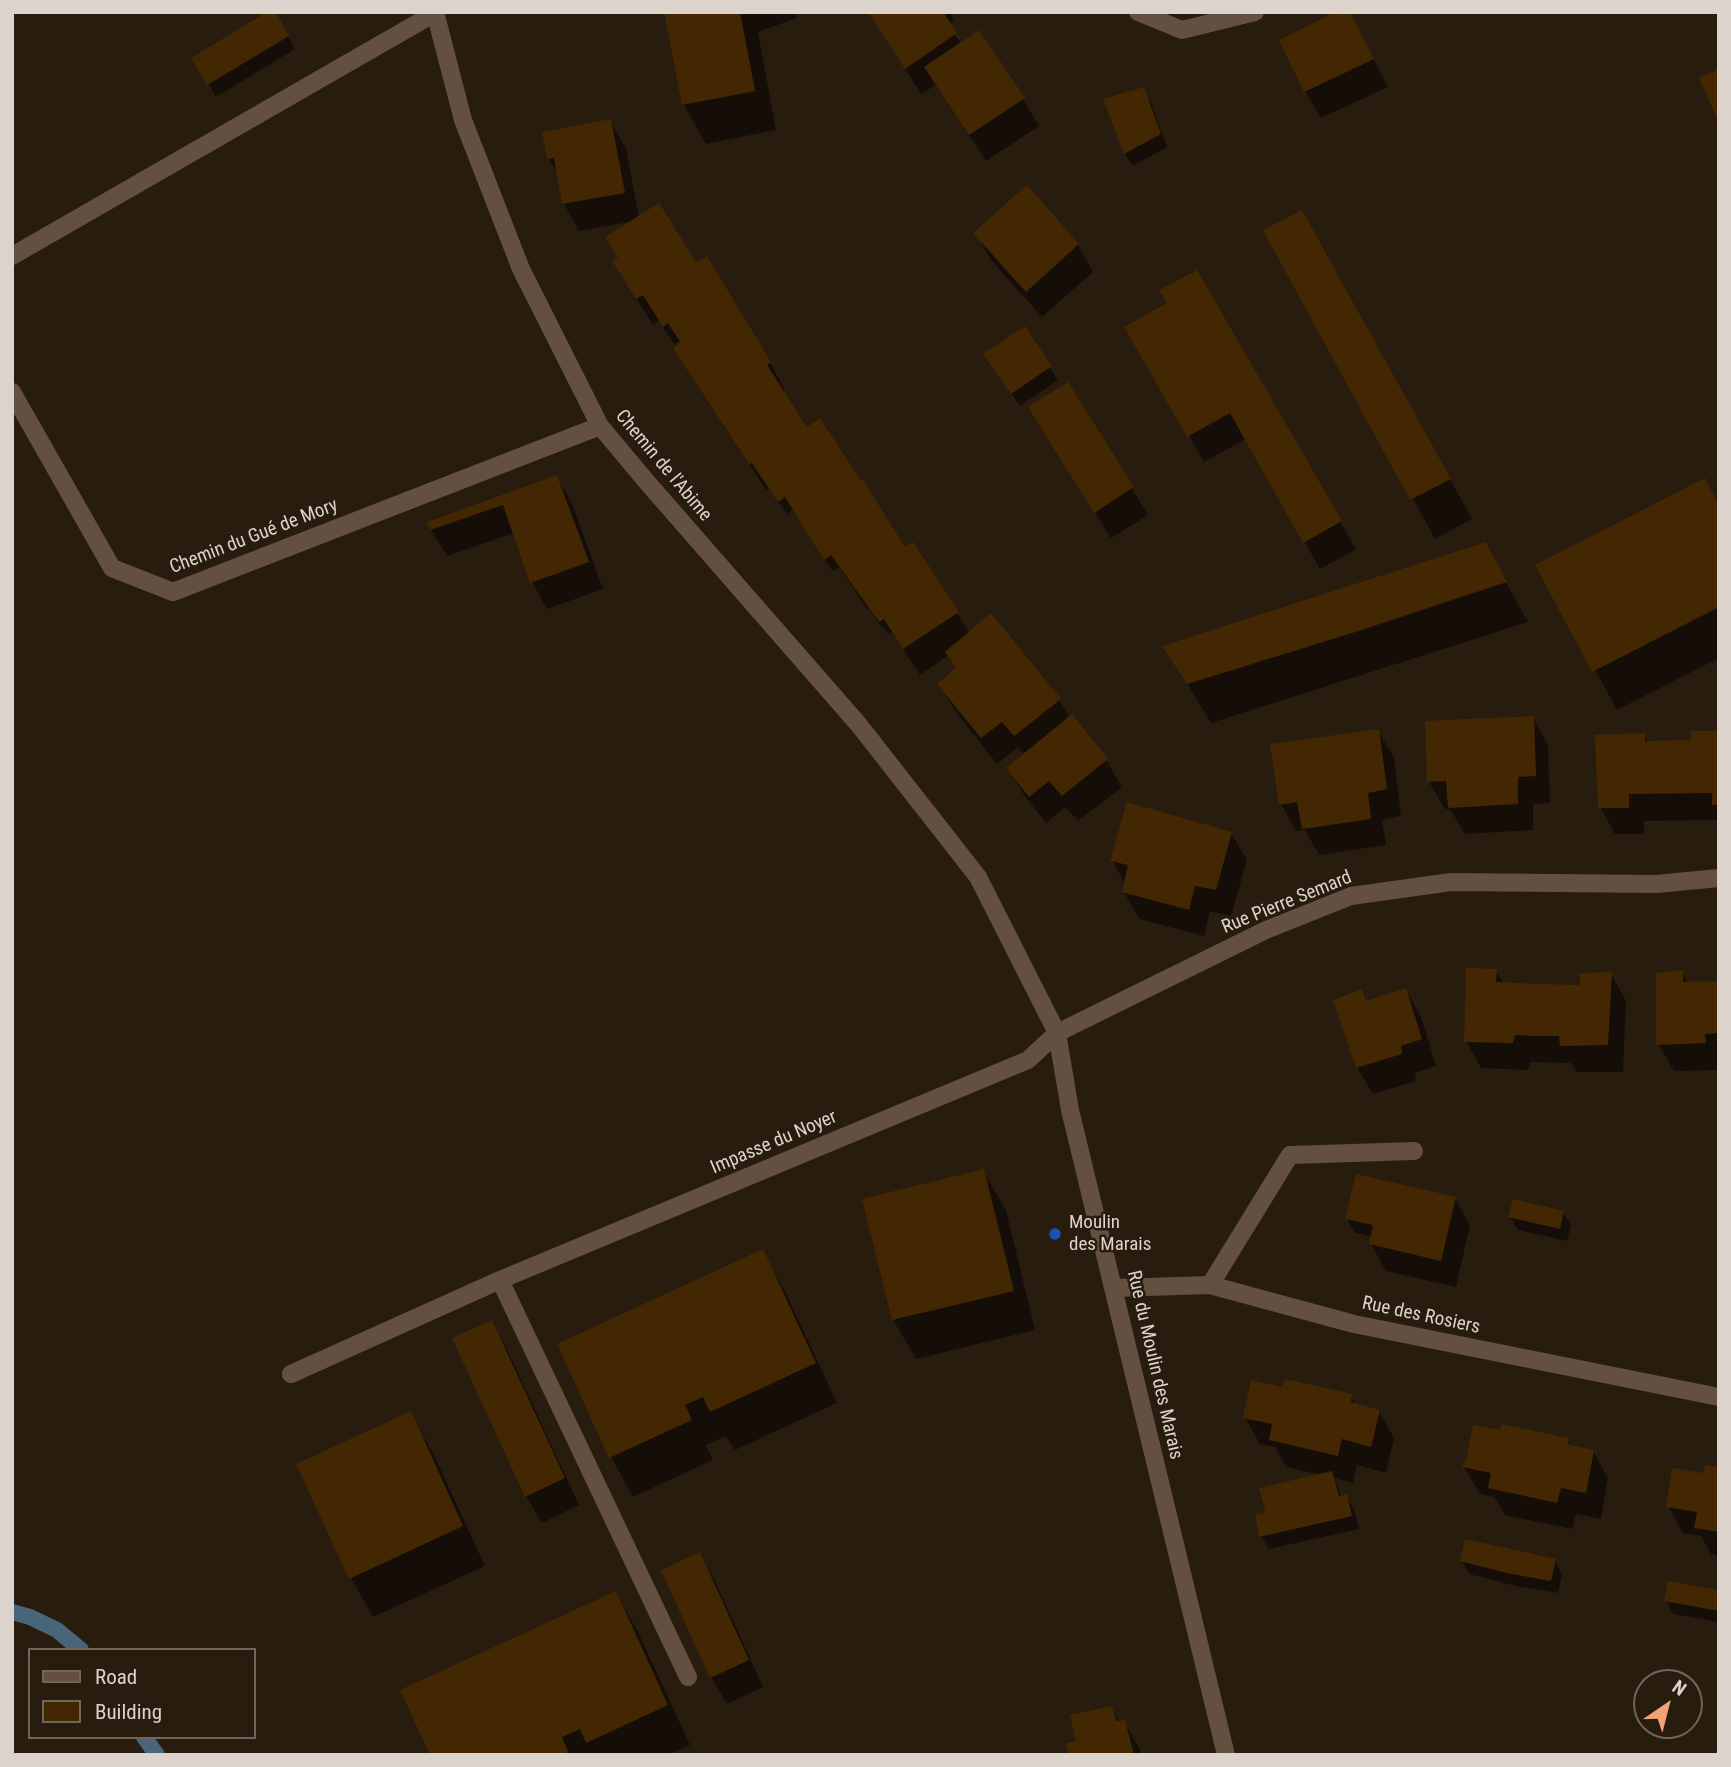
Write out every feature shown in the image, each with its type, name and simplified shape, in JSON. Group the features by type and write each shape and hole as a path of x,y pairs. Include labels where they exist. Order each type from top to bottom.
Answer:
{"street":[{"path":"12,256 435,12"},
{"name":"Chemin de l'Abime","path":"435,12 463,120 521,269 600,426 859,724 978,877"},
{"path":"1138,12 1182,30 1255,12"},
{"name":"Chemin du Gué de Mory","path":"12,392 113,568 173,592 600,426"},
{"name":"Rue du Moulin des Marais","path":"978,877 1057,1033 1070,1110 1226,1755"},
{"name":"Rue Pierre Semard","path":"1057,1033 1266,930 1351,896 1451,883 1656,884 1719,878"},
{"name":"Impasse du Noyer","path":"291,1374 500,1280 1028,1060 1057,1033"},
{"path":"1210,1285 1290,1155 1414,1151"},
{"path":"500,1280 688,1676"},
{"name":"Rue des Rosiers","path":"1114,1288 1210,1285 1354,1324 1719,1397"}],"building":[{"path":"267,12 276,12 289,36 207,85 191,58"},
{"path":"664,12 740,12 755,91 682,105"},
{"path":"868,12 943,12 957,33 905,69"},
{"path":"1335,12 1350,12 1374,59 1304,92 1279,40"},
{"path":"979,30 1025,98 969,135 924,67"},
{"path":"1719,69 1719,123 1699,78"},
{"path":"1144,87 1161,134 1124,154 1103,99"},
{"path":"611,119 625,193 562,204 554,158 547,159 542,132"},
{"path":"1027,185 1079,244 1026,292 973,233"},
{"path":"659,203 696,262 707,256 771,362 767,365 807,427 820,418 905,547 913,542 959,612 903,649 884,619 879,622 831,555 824,560 785,497 778,502 752,463 749,464 673,348 681,343 668,323 663,327 643,295 636,299 612,261 618,257 605,237"},
{"path":"1302,210 1451,479 1410,500 1263,230"},
{"path":"1197,270 1342,521 1303,543 1230,413 1187,437 1124,327 1167,303 1159,290"},
{"path":"1025,326 1052,366 1011,394 983,354"},
{"path":"1068,382 1134,487 1094,513 1028,407"},
{"path":"557,475 589,562 530,583 503,505 430,530 427,522"},
{"path":"1705,478 1719,506 1719,607 1592,672 1535,565"},
{"path":"1486,542 1507,582 1349,634 1187,684 1162,646"},
{"path":"991,613 1061,699 1014,736 1002,722 981,738 937,684 956,668 945,652"},
{"path":"1072,714 1108,759 1062,796 1049,781 1029,797 1006,768"},
{"path":"1534,716 1536,776 1518,777 1518,804 1448,808 1446,781 1427,782 1425,721"},
{"path":"1379,729 1387,789 1368,793 1371,819 1302,829 1297,802 1279,805 1270,744"},
{"path":"1691,731 1719,731 1719,805 1712,805 1712,793 1629,794 1629,808 1598,808 1595,735 1645,733 1645,741 1691,740"},
{"path":"1127,802 1232,832 1216,890 1195,886 1189,910 1122,892 1128,865 1110,861"},
{"path":"1466,968 1497,969 1496,982 1537,984 1580,985 1580,973 1612,972 1608,1045 1560,1046 1559,1036 1515,1035 1513,1043 1464,1042"},
{"path":"1683,970 1683,982 1719,981 1719,1033 1705,1034 1706,1043 1656,1045 1656,973"},
{"path":"1406,988 1422,1039 1401,1046 1402,1054 1356,1068 1333,1000 1362,989 1366,1001"},
{"path":"984,1169 1014,1291 892,1320 862,1199"},
{"path":"1356,1174 1456,1197 1441,1261 1369,1244 1373,1225 1345,1219"},
{"path":"1513,1199 1564,1211 1560,1229 1508,1217"},
{"path":"763,1249 816,1363 710,1412 703,1397 685,1405 692,1420 609,1458 557,1344"},
{"path":"492,1320 565,1478 525,1497 452,1338"},
{"path":"1285,1379 1352,1394 1351,1402 1380,1410 1371,1447 1342,1439 1338,1456 1269,1440 1272,1424 1243,1418 1251,1380 1282,1387"},
{"path":"411,1411 463,1526 349,1579 296,1464"},
{"path":"1501,1424 1568,1438 1568,1444 1594,1450 1586,1493 1561,1488 1557,1503 1488,1488 1491,1473 1462,1467 1473,1425 1500,1430"},
{"path":"1705,1465 1719,1467 1719,1532 1694,1528 1697,1512 1666,1507 1672,1468 1704,1473"},
{"path":"1332,1471 1339,1496 1347,1494 1352,1516 1259,1537 1255,1515 1265,1511 1259,1488"},
{"path":"1465,1539 1556,1559 1551,1581 1460,1561"},
{"path":"700,1552 749,1660 710,1678 661,1570"},
{"path":"1668,1581 1719,1590 1719,1611 1664,1601"},
{"path":"616,1591 668,1705 586,1743 580,1729 562,1737 568,1752 561,1755 430,1755 400,1690"},
{"path":"1112,1706 1116,1721 1125,1720 1134,1755 1069,1755 1066,1743 1076,1741 1070,1715"}],"waterway":[{"path":"12,1612 57,1630 79,1648"},
{"path":"145,1739 157,1755"}],"place":[{"name":"Moulin des Marais","path":"1055,1234"}]}
